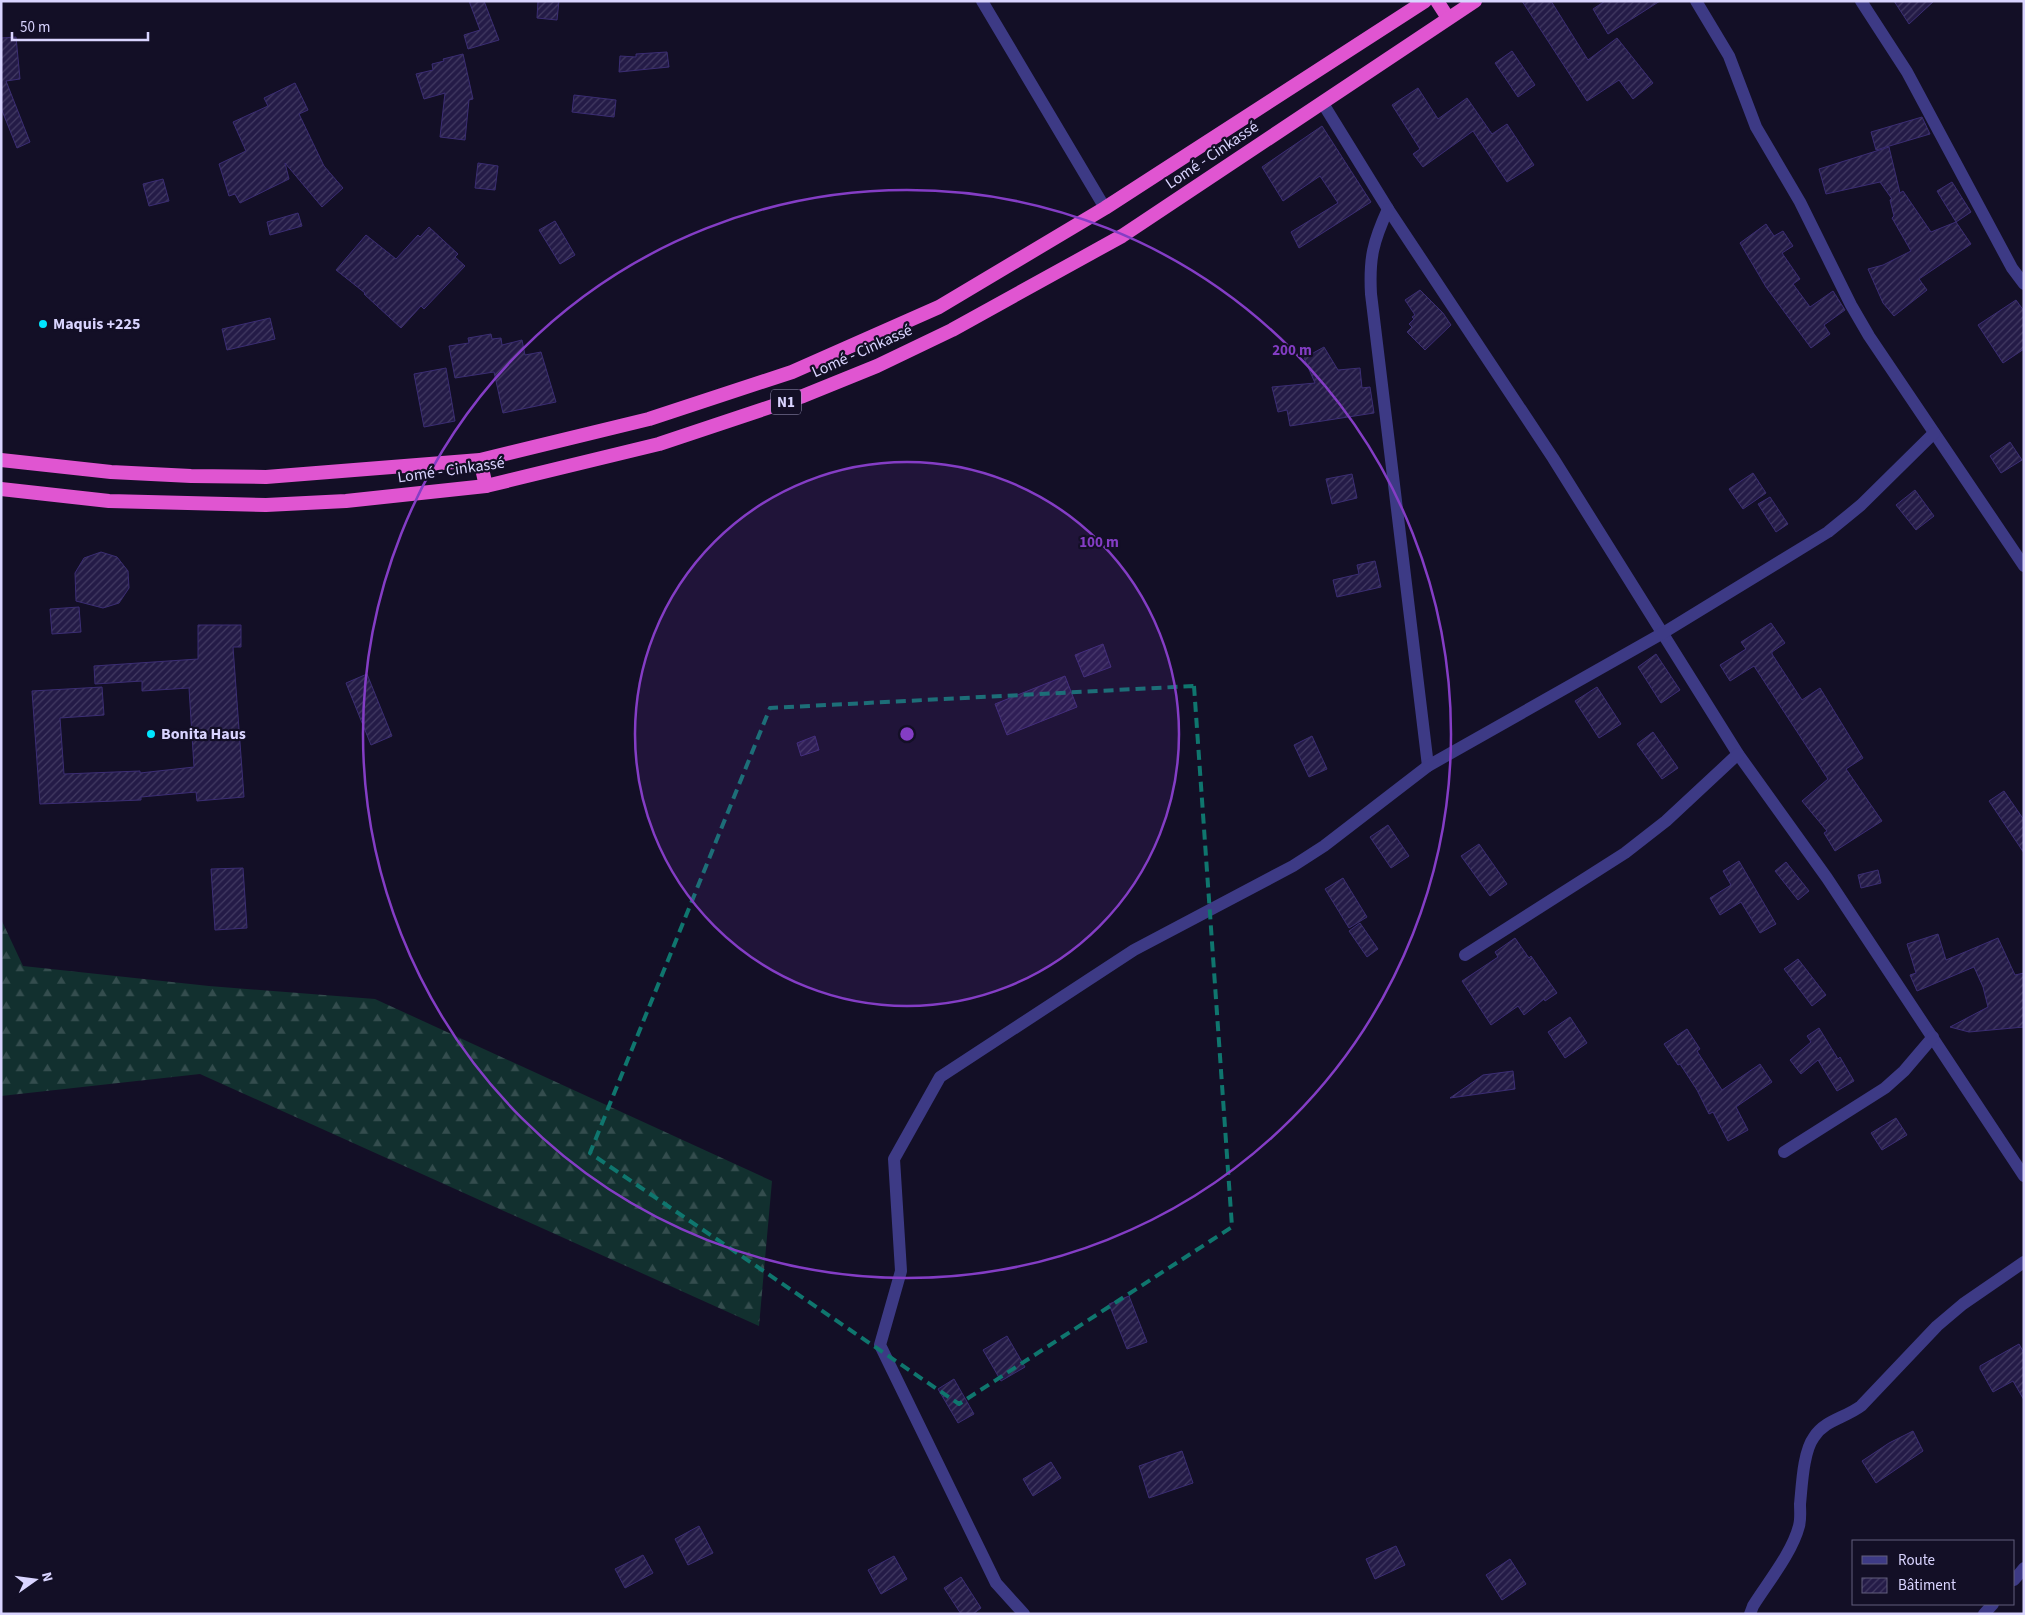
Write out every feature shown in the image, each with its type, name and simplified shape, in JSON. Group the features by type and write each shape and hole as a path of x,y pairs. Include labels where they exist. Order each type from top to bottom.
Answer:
{"highway":[{"name":"Lomé - Cinkassé","path":"1,460 111,472 266,477 480,460 649,419 792,372 939,307 1105,208 1425,1"},
{"path":"1437,1 1448,18"},
{"name":"Lomé - Cinkassé","path":"1,489 109,502 266,505 346,501 486,486 659,444 803,396 876,366 952,330 1122,236 1474,1"},
{"path":"480,460 486,486"}],"street":[{"path":"982,1 1105,208"},
{"path":"1696,1 1729,56 1756,127 1800,202 1851,305 1869,336 2024,566"},
{"path":"1860,1 1907,72 2012,268 2024,284"},
{"path":"1322,102 1388,209 1553,458 1738,754 1827,878 2024,1176"},
{"path":"1388,209 1374,240 1370,258 1371,294 1428,766"},
{"path":"1024,1614 996,1583 880,1345 901,1271 894,1159 940,1077 1134,950 1293,866 1324,846 1428,766 1663,633 1828,532 1861,505 1934,433"},
{"path":"1465,955 1632,848 1676,812 1738,754"},
{"path":"1784,1152 1885,1088 1904,1071 1933,1037"},
{"path":"1750,1614 1753,1606 1794,1541 1800,1525 1807,1452 1812,1438 1832,1420 1852,1413 1861,1406 1937,1326 1956,1310 2024,1262"},
{"path":"2015,1579 2024,1568"}],"highlighted area":[{"path":"1194,686 1232,1227 959,1404 590,1153 770,708"}],"green space":[{"path":"1,919 23,966 209,986 375,999 772,1181 759,1326 200,1074 1,1096"}],"building":[{"path":"469,1 484,1 499,40 468,49 464,35 480,30"},
{"path":"538,1 559,1 557,20 537,18"},
{"path":"1522,1 1551,1 1588,60 1617,38 1653,83 1633,99 1619,80 1587,101"},
{"path":"1605,1 1660,1 1608,34 1593,9"},
{"path":"1894,1 1934,1 1909,24"},
{"path":"16,37 20,79 6,81 30,142 17,148 1,108 1,38"},
{"path":"1512,51 1535,85 1518,97 1495,63"},
{"path":"667,52 669,67 619,72 620,56 636,57 636,54"},
{"path":"463,54 473,99 469,100 465,140 440,137 445,93 424,99 416,74 433,70 432,64 444,61 443,59"},
{"path":"295,83 308,110 299,114 324,166 343,188 322,207 285,163 289,179 240,203 235,194 229,196 219,164 246,151 233,122 268,106 264,98"},
{"path":"1418,88 1438,119 1467,98 1492,134 1507,124 1534,165 1507,182 1473,131 1423,167 1413,154 1420,149 1392,105"},
{"path":"574,95 616,100 614,117 572,112"},
{"path":"1922,117 1930,134 1876,150 1871,132"},
{"path":"1322,126 1371,202 1299,248 1291,232 1338,203 1320,176 1283,201 1262,167"},
{"path":"1889,147 1900,193 1903,191 1931,232 1956,222 1971,244 1919,279 1927,290 1894,316 1883,303 1868,269 1883,265 1911,251 1892,218 1894,216 1890,200 1892,199 1880,182 1826,194 1819,169"},
{"path":"478,163 498,166 495,190 475,188"},
{"path":"163,179 169,201 149,206 143,184"},
{"path":"1952,182 1971,212 1956,222 1937,191"},
{"path":"298,213 302,226 270,235 267,222"},
{"path":"555,221 575,255 560,264 539,230"},
{"path":"1766,224 1774,236 1783,231 1793,246 1782,253 1800,279 1793,284 1810,307 1833,291 1845,310 1824,325 1830,334 1811,348 1766,287 1740,243"},
{"path":"429,227 458,254 455,257 465,266 424,309 421,306 401,328 365,293 336,270 366,235 396,259 418,235 420,237"},
{"path":"1420,290 1443,313 1451,325 1425,350 1407,332 1412,327 1409,324 1415,315 1405,300"},
{"path":"2016,300 2024,311 2024,349 2003,363 1978,325"},
{"path":"270,318 275,339 227,350 222,329"},
{"path":"491,334 492,339 501,338 502,345 522,340 525,355 541,352 556,402 503,413 494,372 455,378 449,346 469,343 468,338"},
{"path":"1324,347 1338,370 1360,368 1362,388 1370,387 1374,413 1290,426 1287,410 1278,412 1272,387 1315,383 1304,358"},
{"path":"446,368 455,421 424,427 414,374"},
{"path":"2010,442 2022,460 2001,473 1990,456"},
{"path":"1753,473 1766,493 1743,509 1729,489"},
{"path":"1352,474 1357,498 1332,504 1326,479"},
{"path":"1915,490 1934,516 1916,530 1896,505"},
{"path":"1770,497 1788,524 1776,532 1758,504"},
{"path":"101,552 117,557 128,571 129,588 119,603 103,608 76,601 75,573 84,558"},
{"path":"1375,561 1381,587 1337,597 1333,580 1359,574 1357,565"},
{"path":"79,607 81,632 52,634 50,609"},
{"path":"1771,623 1785,643 1772,652 1772,654 1802,700 1820,688 1863,758 1846,769 1882,821 1835,851 1824,833 1827,831 1802,801 1828,779 1754,666 1730,681 1720,665 1746,649 1741,642"},
{"path":"198,625 241,625 241,647 233,647 244,797 197,801 196,792 141,797 141,800 40,804 32,691 102,687 104,715 60,718 64,774 140,771 140,773 194,767 189,688 142,691 142,681 95,684 94,666 198,659"},
{"path":"1103,644 1111,667 1084,677 1075,655"},
{"path":"1656,654 1680,690 1661,703 1638,667"},
{"path":"367,674 392,736 371,745 346,683"},
{"path":"1065,676 1077,707 1007,735 995,704"},
{"path":"1597,687 1621,724 1599,738 1575,701"},
{"path":"1653,732 1678,768 1662,779 1637,744"},
{"path":"815,736 819,750 801,756 797,743"},
{"path":"1312,736 1327,769 1309,777 1294,745"},
{"path":"2004,791 2024,820 2024,853 1989,801"},
{"path":"1388,825 1409,856 1391,868 1370,837"},
{"path":"1479,844 1507,884 1490,896 1461,856"},
{"path":"1739,861 1776,924 1760,933 1741,902 1720,915 1710,898 1731,885 1723,871"},
{"path":"1786,862 1809,891 1798,900 1775,871"},
{"path":"243,868 247,928 215,930 211,869"},
{"path":"1878,870 1881,883 1861,888 1858,875"},
{"path":"1343,878 1367,917 1349,928 1325,889"},
{"path":"1360,923 1378,949 1367,957 1349,931"},
{"path":"1938,934 1946,960 1998,938 2015,975 2024,973 2024,1027 1969,1032 1950,1027 1988,1007 1983,987 1974,967 1917,991 1910,975 1916,973 1907,944"},
{"path":"1515,938 1529,958 1531,956 1557,993 1545,1001 1544,999 1524,1015 1518,1006 1491,1025 1462,981 1498,957 1495,952"},
{"path":"1798,959 1826,995 1812,1006 1784,969"},
{"path":"1570,1017 1587,1043 1565,1058 1548,1032"},
{"path":"1819,1028 1838,1059 1840,1057 1854,1081 1837,1091 1818,1060 1801,1074 1790,1060 1811,1042 1807,1036"},
{"path":"1687,1029 1700,1049 1697,1051 1722,1090 1760,1064 1772,1082 1736,1107 1748,1130 1728,1141 1713,1112 1709,1114 1697,1090 1664,1044"},
{"path":"1513,1071 1515,1089 1450,1098 1483,1075"},
{"path":"1896,1118 1907,1135 1882,1150 1871,1133"},
{"path":"1129,1296 1147,1342 1127,1349 1109,1304"},
{"path":"1007,1336 1025,1367 1001,1381 983,1350"},
{"path":"2019,1344 2024,1353 2024,1400 2013,1381 1993,1392 1980,1369 1980,1366"},
{"path":"954,1379 974,1414 958,1423 938,1389"},
{"path":"1913,1431 1923,1451 1876,1483 1862,1461 1889,1443"},
{"path":"1182,1451 1193,1483 1149,1498 1139,1466"},
{"path":"1051,1462 1061,1478 1033,1496 1023,1479"},
{"path":"699,1526 713,1553 688,1565 675,1539"},
{"path":"1396,1546 1405,1565 1375,1579 1366,1559"},
{"path":"643,1555 653,1573 625,1588 615,1569"},
{"path":"894,1556 907,1579 881,1594 868,1570"},
{"path":"1510,1559 1526,1584 1502,1600 1486,1575"},
{"path":"961,1577 981,1608 973,1614 961,1614 944,1588"}],"place":[{"name":"Maquis +225","path":"43,324"},
{"name":"Bonita Haus","path":"151,734"}]}
